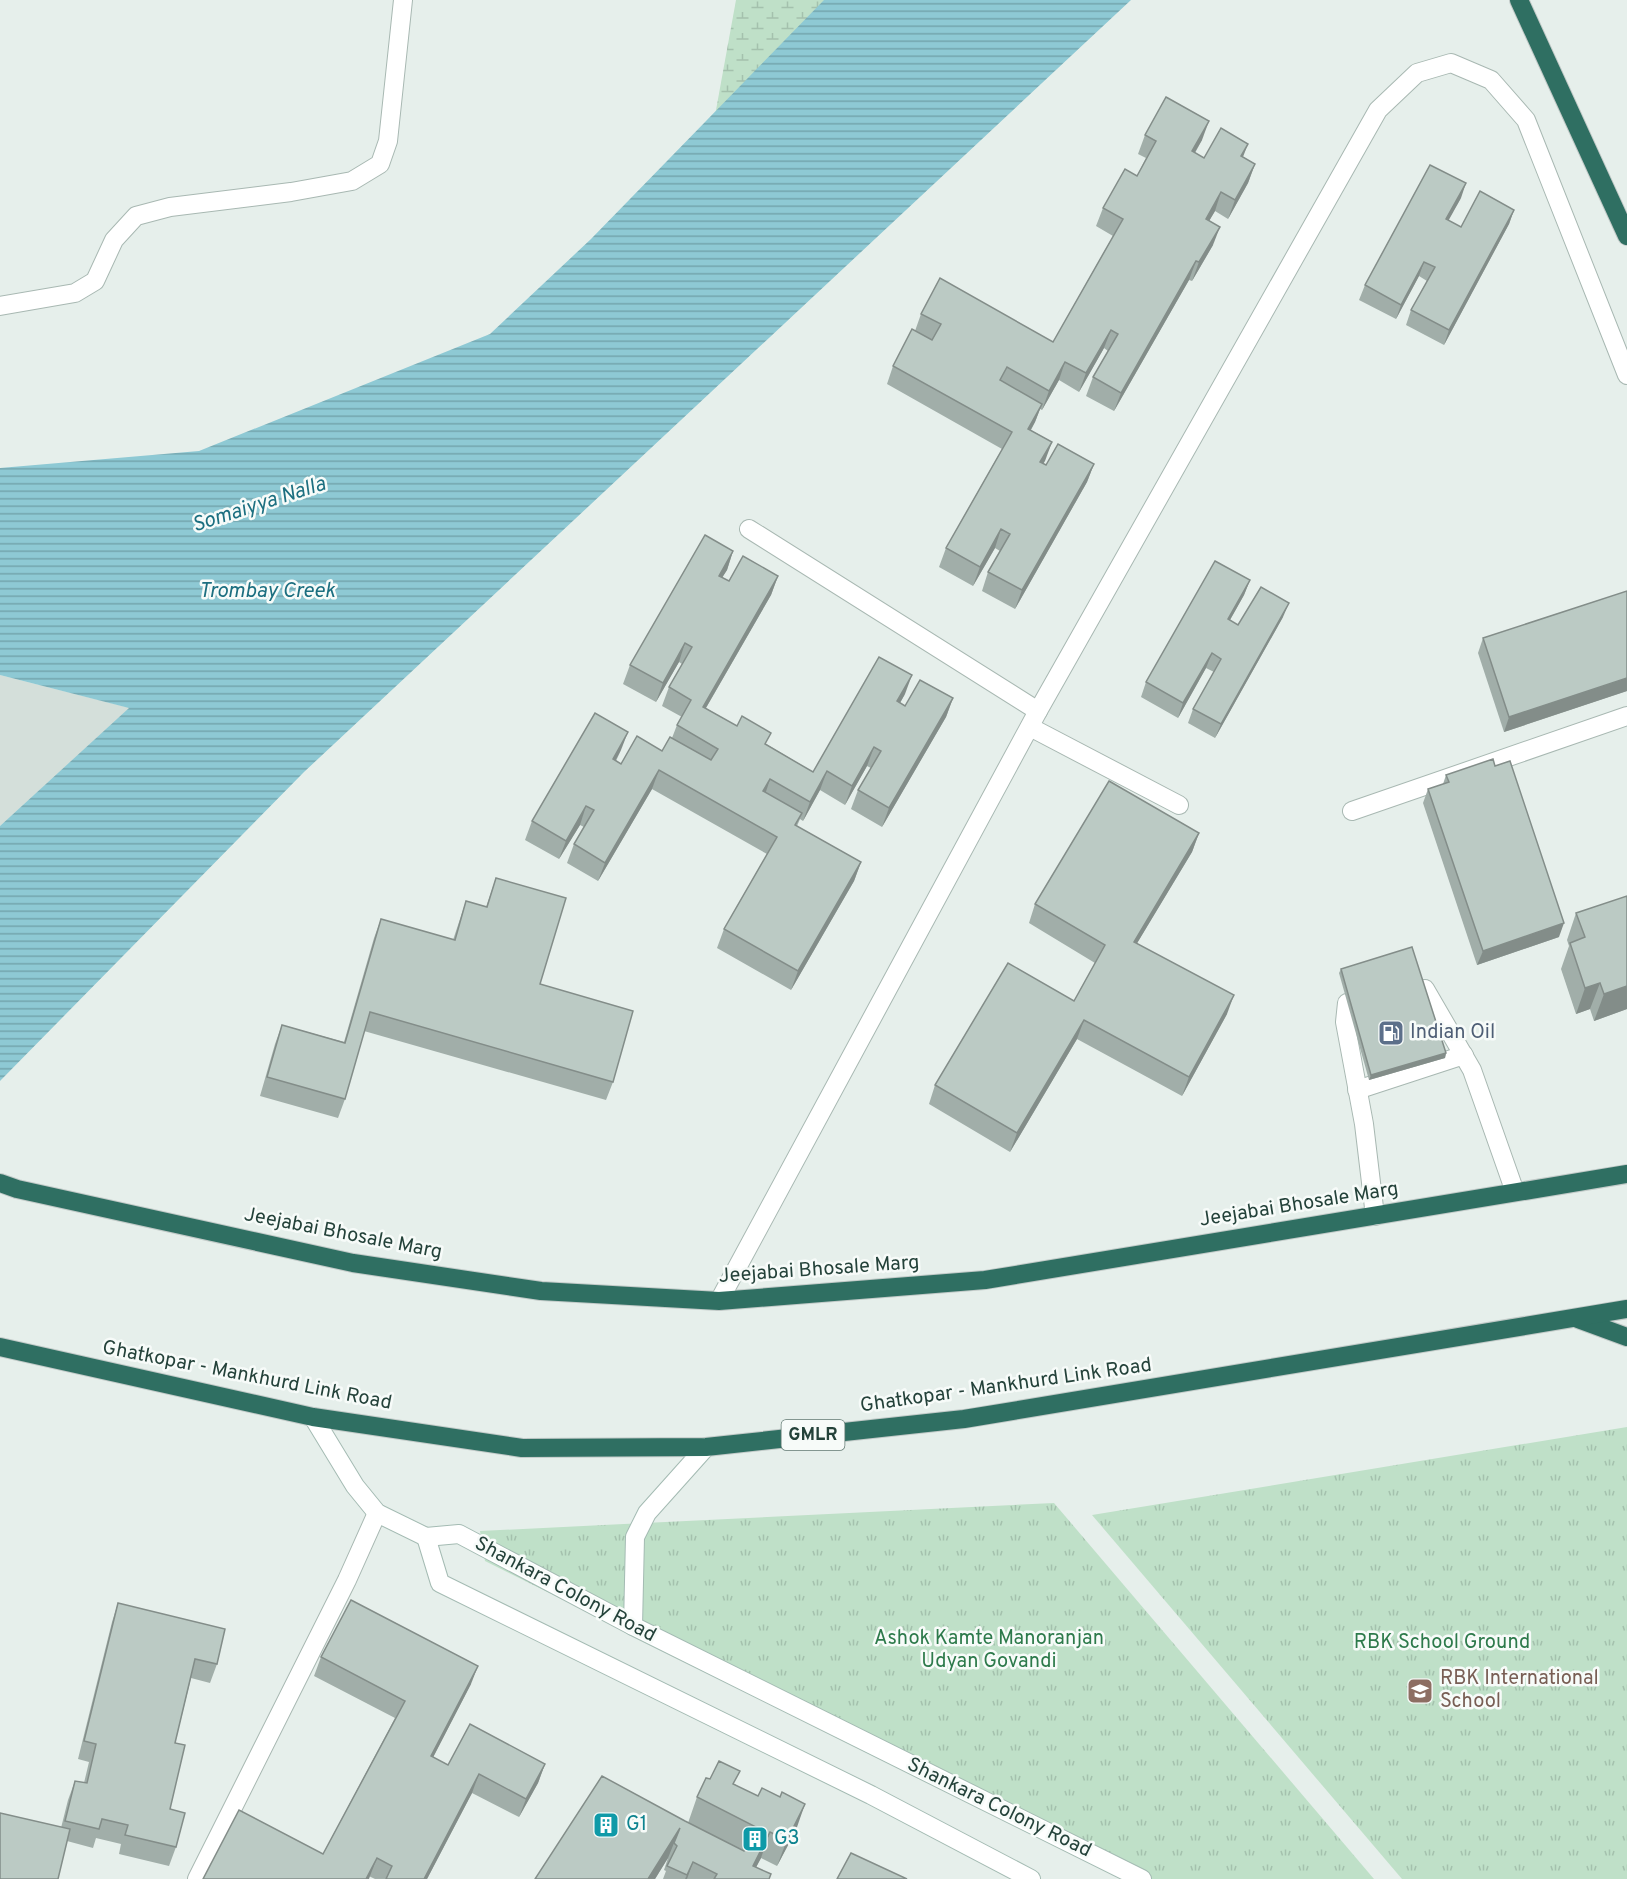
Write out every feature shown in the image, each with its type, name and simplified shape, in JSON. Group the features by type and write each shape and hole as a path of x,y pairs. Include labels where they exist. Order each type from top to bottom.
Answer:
{"highway":[{"path":"1519,0 1627,236"},
{"name":"Jeejabai Bhosale Marg","path":"8,1186 354,1263 541,1291 719,1302 985,1280 1627,1174"},
{"name":"Ghatkopar - Mankhurd Link Road","path":"0,1347 313,1417 522,1448 706,1447 964,1419 1627,1309"},
{"path":"1577,1319 1627,1337"}],"main road":[{"path":"0,306 75,293 95,281 114,240 136,216 170,207 291,192 352,181 380,164 388,141 403,0"},
{"path":"719,1302 1034,719 1378,110 1417,73 1450,63 1491,80 1526,120 1627,375"},
{"path":"749,529 1034,719 1179,805"},
{"path":"1352,811 1627,716"},
{"path":"1425,989 1472,1070 1515,1192"},
{"path":"1347,1003 1345,1022 1364,1124 1375,1216"},
{"path":"1357,1090 1464,1055"},
{"path":"313,1417 355,1486 377,1513 426,1537 440,1583 871,1795 1031,1879"},
{"path":"633,1626 635,1537 647,1513 706,1447"},
{"path":"197,1879 347,1580 377,1513"},
{"name":"Shankara Colony Road","path":"426,1537 459,1534 633,1626 1142,1879"}],"shaded area":[{"path":"0,675 130,708 0,826"}],"green space":[{"path":"736,0 834,0 710,143"},
{"name":"RBK School Ground","path":"1627,1427 1627,1879 1402,1879 1092,1515"},
{"name":"Ashok Kamte Manoranjan Udyan Govandi","path":"1054,1503 1374,1879 1127,1879 485,1561 480,1531"}],"water":[{"name":"Trombay Creek","path":"824,0 1131,0 304,772 0,1081 0,826 129,708 0,675 0,468 199,451 490,334 591,239"}],"building":[{"path":"1166,97 1209,121 1192,151 1204,158 1221,128 1248,144 1241,156 1255,164 1235,200 1221,192 1206,219 1220,227 1199,262 1196,261 1121,393 1093,377 1118,334 1111,330 1086,373 1065,362 1049,391 1007,367 1000,380 1042,404 1028,429 1052,442 1040,462 1046,465 1058,444 1094,464 1022,590 988,572 1010,534 1001,529 980,567 946,548 1012,432 893,366 912,329 932,340 941,324 921,314 940,278 1053,342 1123,219 1103,208 1125,169 1137,176 1156,141 1145,135"},
{"path":"1430,165 1466,183 1446,219 1461,227 1480,191 1514,210 1449,330 1411,310 1435,267 1424,262 1401,305 1365,285"},
{"path":"705,535 733,551 719,576 729,581 743,556 778,576 703,707 737,726 742,716 771,733 765,744 813,772 879,657 912,675 897,701 905,706 920,680 953,698 889,808 858,790 881,751 874,747 852,786 827,771 810,802 770,779 763,791 802,813 795,825 861,862 798,971 724,929 777,837 659,770 605,863 574,844 594,810 586,806 566,841 532,821 595,713 628,732 613,759 621,764 637,736 662,751 670,737 711,760 718,749 677,725 691,700 669,687 692,647 685,643 663,683 630,665"},
{"path":"1215,561 1250,580 1228,619 1238,625 1261,587 1289,603 1221,724 1193,709 1221,659 1212,653 1183,703 1146,682"},
{"path":"1627,591 1627,678 1509,717 1483,638"},
{"path":"1493,759 1495,766 1510,761 1564,923 1483,951 1428,789 1449,782 1446,775"},
{"path":"1109,781 1199,833 1134,942 1234,995 1189,1077 1084,1020 1017,1133 935,1085 1008,963 1074,1001 1105,945 1035,904"},
{"path":"496,878 566,898 540,984 633,1011 613,1082 370,1012 345,1099 267,1077 282,1025 345,1043 381,919 455,940 466,901 487,907"},
{"path":"1627,896 1627,986 1604,994 1600,983 1585,988 1570,943 1585,937 1576,913"},
{"path":"1412,947 1446,1053 1371,1075 1341,969"},
{"path":"351,1600 478,1666 431,1756 448,1765 470,1724 545,1764 526,1799 479,1774 424,1879 386,1879 392,1866 377,1858 366,1879 203,1879 239,1810 323,1854 405,1701 321,1657"},
{"path":"118,1603 225,1629 217,1664 195,1659 175,1743 185,1745 170,1809 185,1813 176,1847 125,1835 128,1825 102,1819 99,1829 65,1821 75,1781 87,1783 96,1744 84,1741"},
{"path":"719,1761 740,1771 733,1784 758,1796 762,1788 780,1797 782,1792 805,1804 787,1840 770,1832 753,1866 771,1874 769,1879 714,1879 717,1874 693,1862 687,1875 667,1866 677,1846 674,1843 680,1828 648,1879 535,1879 602,1776 744,1851 756,1827 697,1797 706,1778 710,1779"},
{"path":"0,1813 70,1829 58,1879 0,1879"},
{"path":"851,1853 907,1879 837,1879"}],"place":[{"name":"Indian Oil","path":"1391,1033"},
{"name":"RBK International School","path":"1420,1691"},
{"name":"G1","path":"606,1825"},
{"name":"G3","path":"755,1839"}],"water label":[{"name":"Somaiyya Nalla","path":"259,505"}]}
